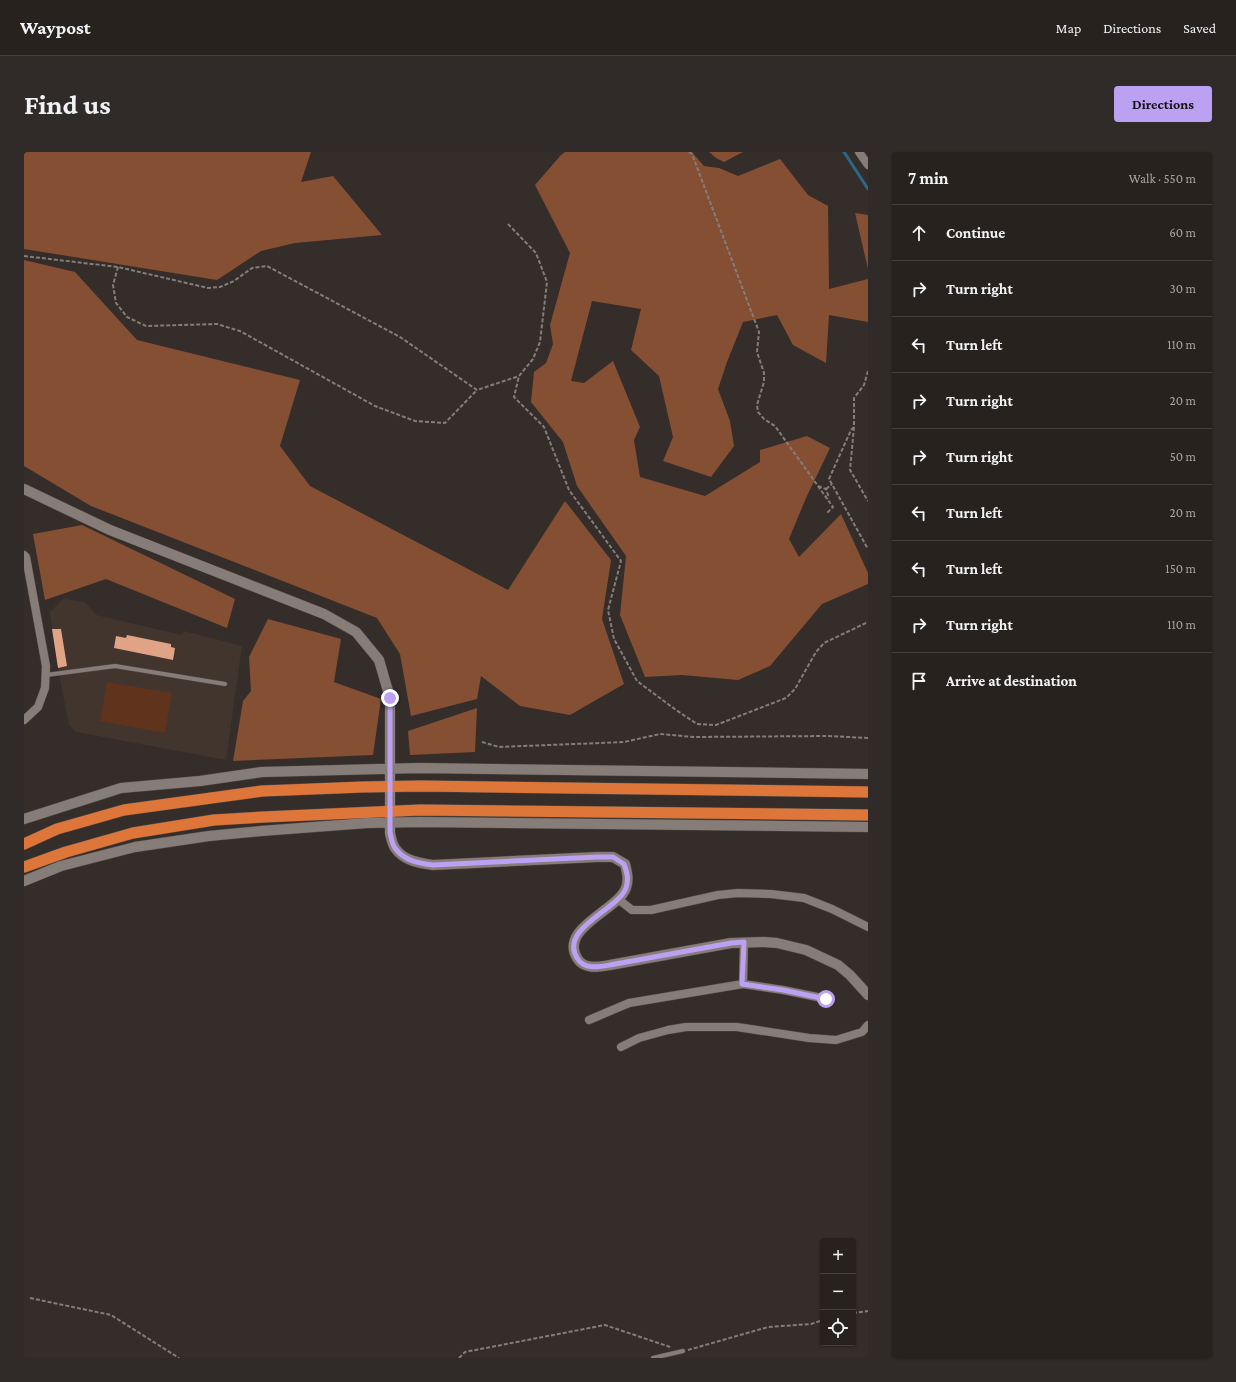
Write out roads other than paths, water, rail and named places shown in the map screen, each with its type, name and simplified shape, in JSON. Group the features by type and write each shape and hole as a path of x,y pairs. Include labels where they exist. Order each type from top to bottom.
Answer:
{"highway":[{"path":"24,844 56,829 124,810 262,792 390,786 868,792"},
{"path":"24,867 66,852 133,833 214,820 264,817 390,817 420,810 868,815"}],"street":[{"path":"859,152 868,165"},
{"path":"24,489 110,530 324,614 356,632 379,660 390,698 390,832 394,848 404,857 418,863 433,865 576,857 613,857 624,864 628,875 626,888 618,899 580,931 576,938 574,944 575,956 583,965 596,967 603,966 731,943 777,943 806,950 838,965 864,985 868,995"},
{"path":"24,555 26,557 46,666 45,688 38,707 24,720"},
{"path":"24,819 121,788 200,781 262,772 390,768 868,774"},
{"path":"24,881 61,866 134,847 209,836 365,823 390,817 868,827"},
{"path":"618,899 632,910 651,910 718,895 738,893 771,894 804,898 832,909 868,927"},
{"path":"742,984 744,942"},
{"path":"589,1020 629,1003 742,984 783,990 826,999"},
{"path":"621,1048 639,1038 686,1027 737,1027 809,1038 836,1040 862,1032 868,1026"}],"lane":[{"path":"46,675 115,666 225,684"},
{"path":"653,1358 683,1351"}],"waterway":[{"path":"844,152 868,189"}]}
